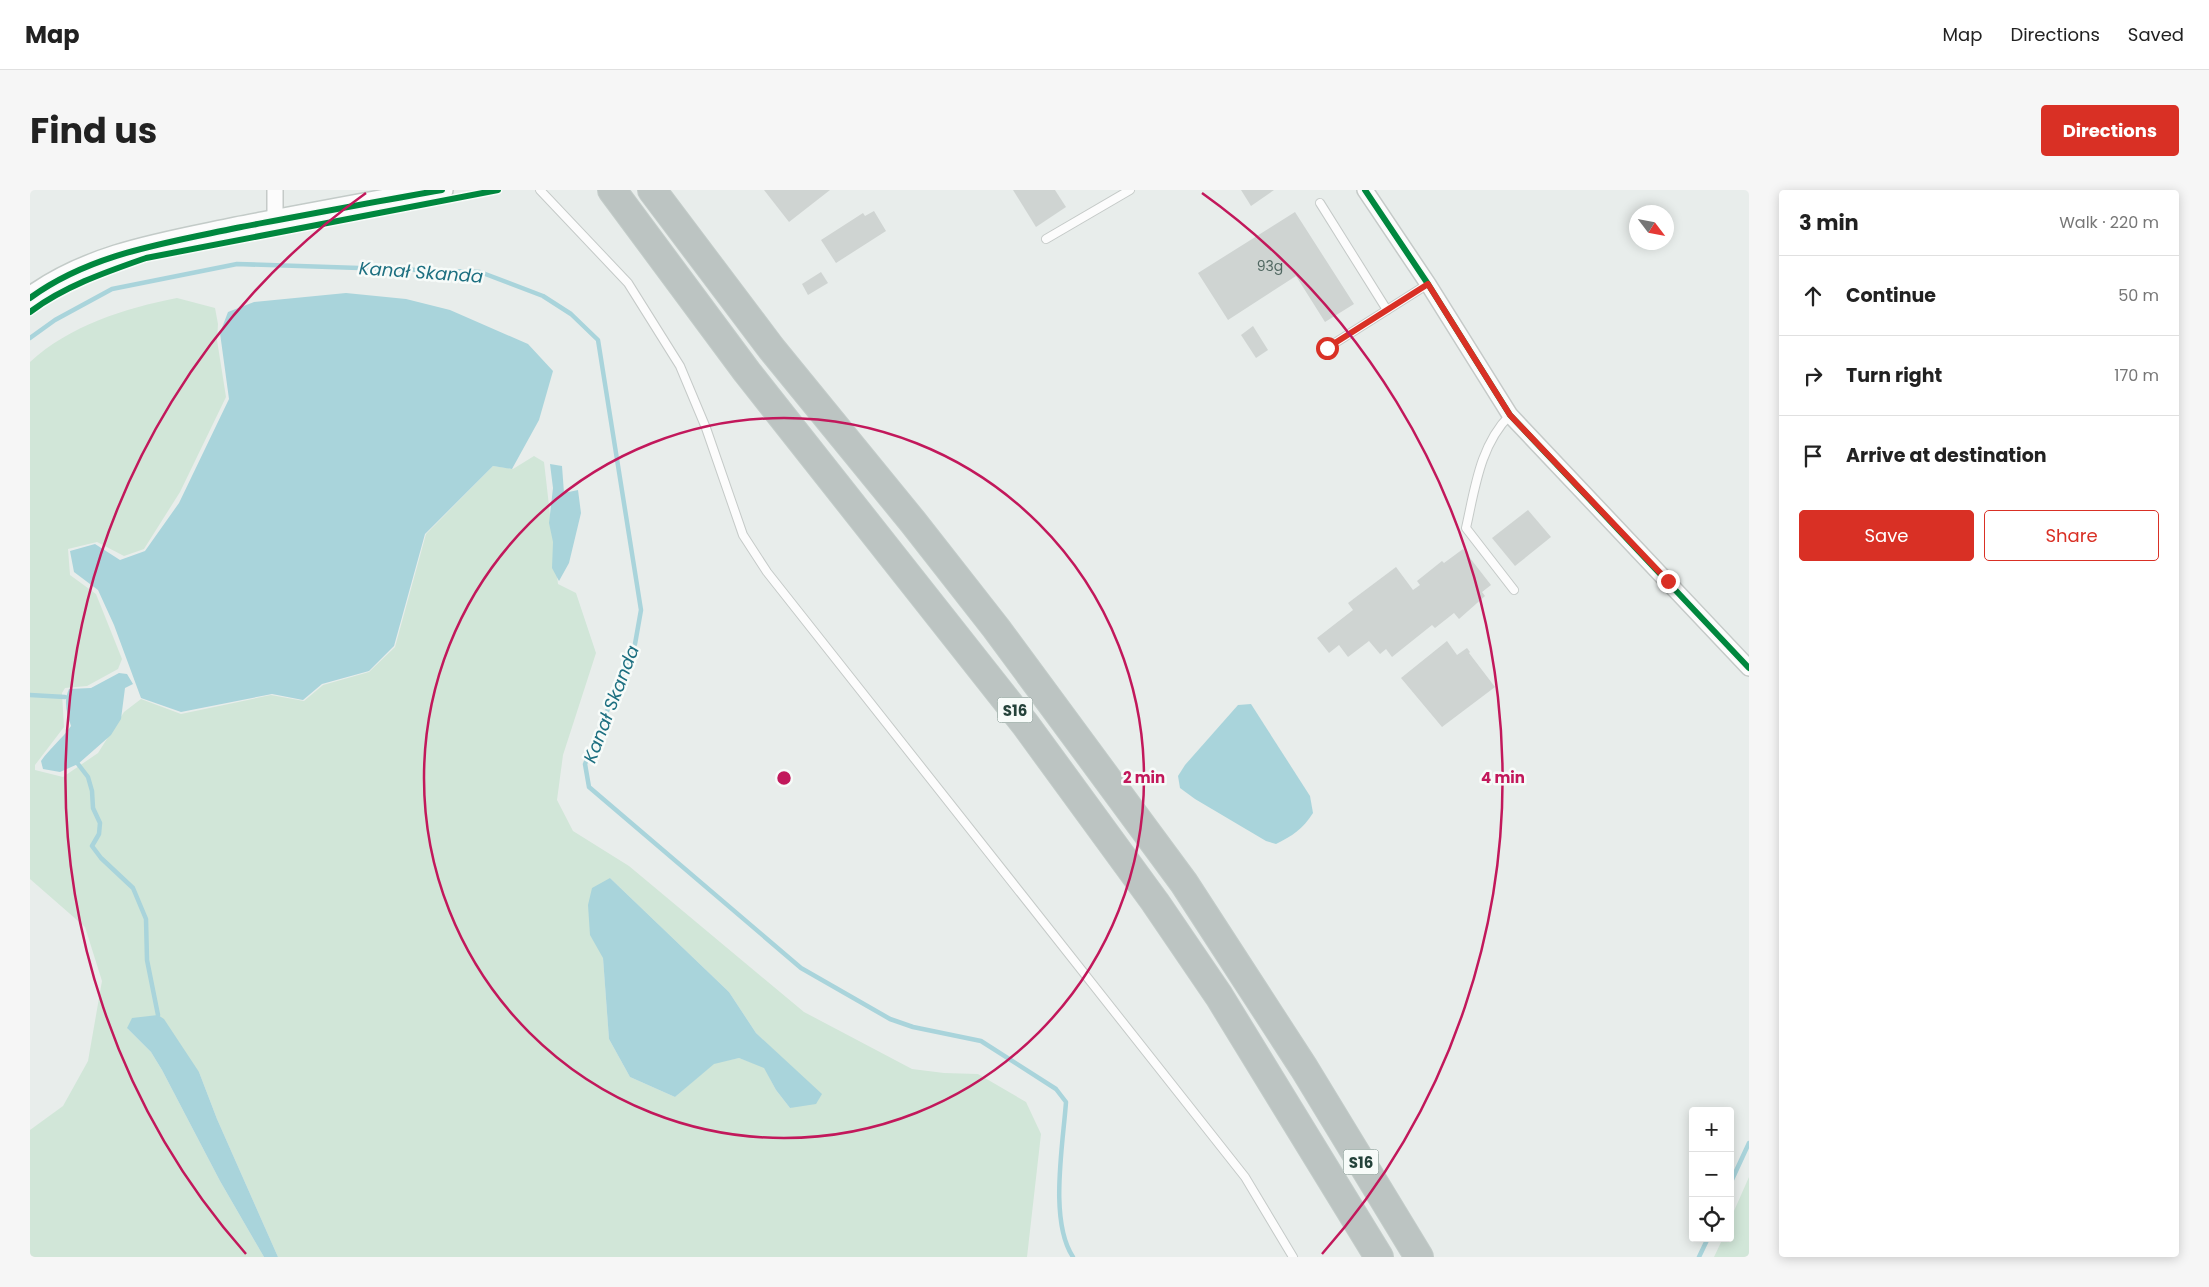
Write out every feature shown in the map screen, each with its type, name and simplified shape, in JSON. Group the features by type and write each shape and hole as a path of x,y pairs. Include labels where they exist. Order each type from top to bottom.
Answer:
{"highway":[{"name":"S16","path":"612,190 747,372 1025,724 1155,902 1229,1012 1379,1257"},
{"name":"S16","path":"652,190 771,348 913,522 996,628 1184,883 1304,1068 1419,1257"}],"street":[{"path":"275,190 275,221"},
{"path":"30,298 41,290 88,265 143,247 442,190"},
{"path":"1365,190 1428,284 1510,415 1749,668"}],"lane":[{"path":"540,190 628,283 680,366 706,428 743,535 767,572 1245,1177 1292,1257"},
{"path":"1046,239 1130,190"},
{"path":"1320,203 1387,310"},
{"path":"1327,348 1428,284"},
{"path":"1510,415 1496,428 1482,460 1466,528 1514,590"}],"green space":[{"path":"177,298 215,308 218,324 217,340 226,397 180,492 144,549 124,556 97,542 68,549 70,575 96,594 122,659 118,669 87,686 65,688 62,693 64,727 35,765 35,770 63,777 98,753 124,712 141,699 181,714 271,695 304,701 323,685 369,672 395,647 426,534 493,466 513,469 534,456 544,462 558,584 576,593 596,653 563,755 557,800 573,831 629,866 804,1012 912,1069 944,1073 978,1074 1026,1102 1041,1134 1027,1257 278,1257 217,1119 199,1072 127,1028 151,1052 162,1070 220,1181 264,1257 30,1257 30,1130 63,1106 88,1061 102,981 85,927 30,879 30,362 62,338 99,320 157,302","holes":["610,878 729,992 756,1033 821,1094 790,1108 776,1090 764,1067 739,1058 714,1063 675,1097 630,1077 609,1039 603,958"]},
{"path":"1749,1177 1749,1257 1714,1257 1721,1242 1734,1242 1734,1211"}],"water":[{"path":"346,293 406,299 450,310 528,344 553,371 539,420 512,469 493,466 425,534 394,646 369,671 322,684 303,700 272,694 181,712 141,698 114,625 98,590 74,572 70,551 95,544 120,560 145,551 179,503 229,399 220,333 228,312 254,302"},
{"path":"550,464 562,466 564,493 578,490 581,513 569,563 559,581 552,568 553,542 549,523 553,488"},
{"path":"119,673 127,674 133,684 125,688 121,719 111,735 78,764 60,772 43,769 41,761 71,726 66,703 69,689 91,688"},
{"path":"1251,704 1310,796 1313,813 1309,819 1297,831 1276,844 1266,841 1180,788 1178,776 1185,765 1238,705"},
{"path":"610,878 729,992 756,1033 822,1094 816,1104 790,1108 776,1090 764,1068 739,1058 714,1064 675,1097 630,1077 609,1039 603,958 590,935 588,905 592,888"},
{"path":"158,1015 164,1019 199,1072 217,1119 278,1257 264,1257 220,1181 162,1070 151,1052 127,1028 132,1018"}],"building":[{"path":"764,190 830,190 789,222"},
{"path":"1013,190 1055,190 1066,207 1036,227"},
{"path":"1241,190 1274,190 1251,206"},
{"path":"874,211 886,231 836,263 821,240 863,213 865,216"},
{"path":"1295,212 1354,304 1325,322 1296,276 1228,320 1198,273"},
{"path":"821,272 828,283 808,295 802,284"},
{"path":"1253,326 1268,350 1256,358 1241,335"},
{"path":"1528,510 1551,537 1515,566 1492,538"},
{"path":"1463,549 1491,585 1482,592 1485,596 1459,619 1454,613 1435,628 1432,625 1392,657 1386,649 1380,654 1369,641 1348,657 1339,645 1329,653 1317,638 1353,610 1348,603 1396,567 1413,590 1420,585 1417,581 1442,561 1444,563"},
{"path":"1447,641 1457,655 1467,648 1495,687 1442,727 1401,678"}],"waterway":[{"name":"Kanał Skanda","path":"30,338 55,320 112,289 237,264 480,272 543,296 571,314 598,340 641,610 635,644 585,764 589,787 801,968 890,1019 913,1027 981,1041 1056,1089 1066,1102 1059,1203 1061,1224 1073,1257"},
{"path":"30,695 65,697"},
{"path":"78,764 88,777 92,791 93,808 100,823 99,834 92,846 101,858 133,888 146,919 147,960 158,1015"},
{"name":"Kanał Skanda","path":"1734,1175 1749,1143"},
{"name":"Kanał Skanda","path":"1699,1257 1706,1242"}],"cycle path":[{"path":"30,298 53,283 103,260 155,245 442,190"},
{"path":"30,312 72,287 101,274 146,258 498,190"},
{"path":"1365,190 1428,284 1510,415 1749,668"}],"route":[{"path":"1327,348 1428,284 1510,415 1668,581"}]}
